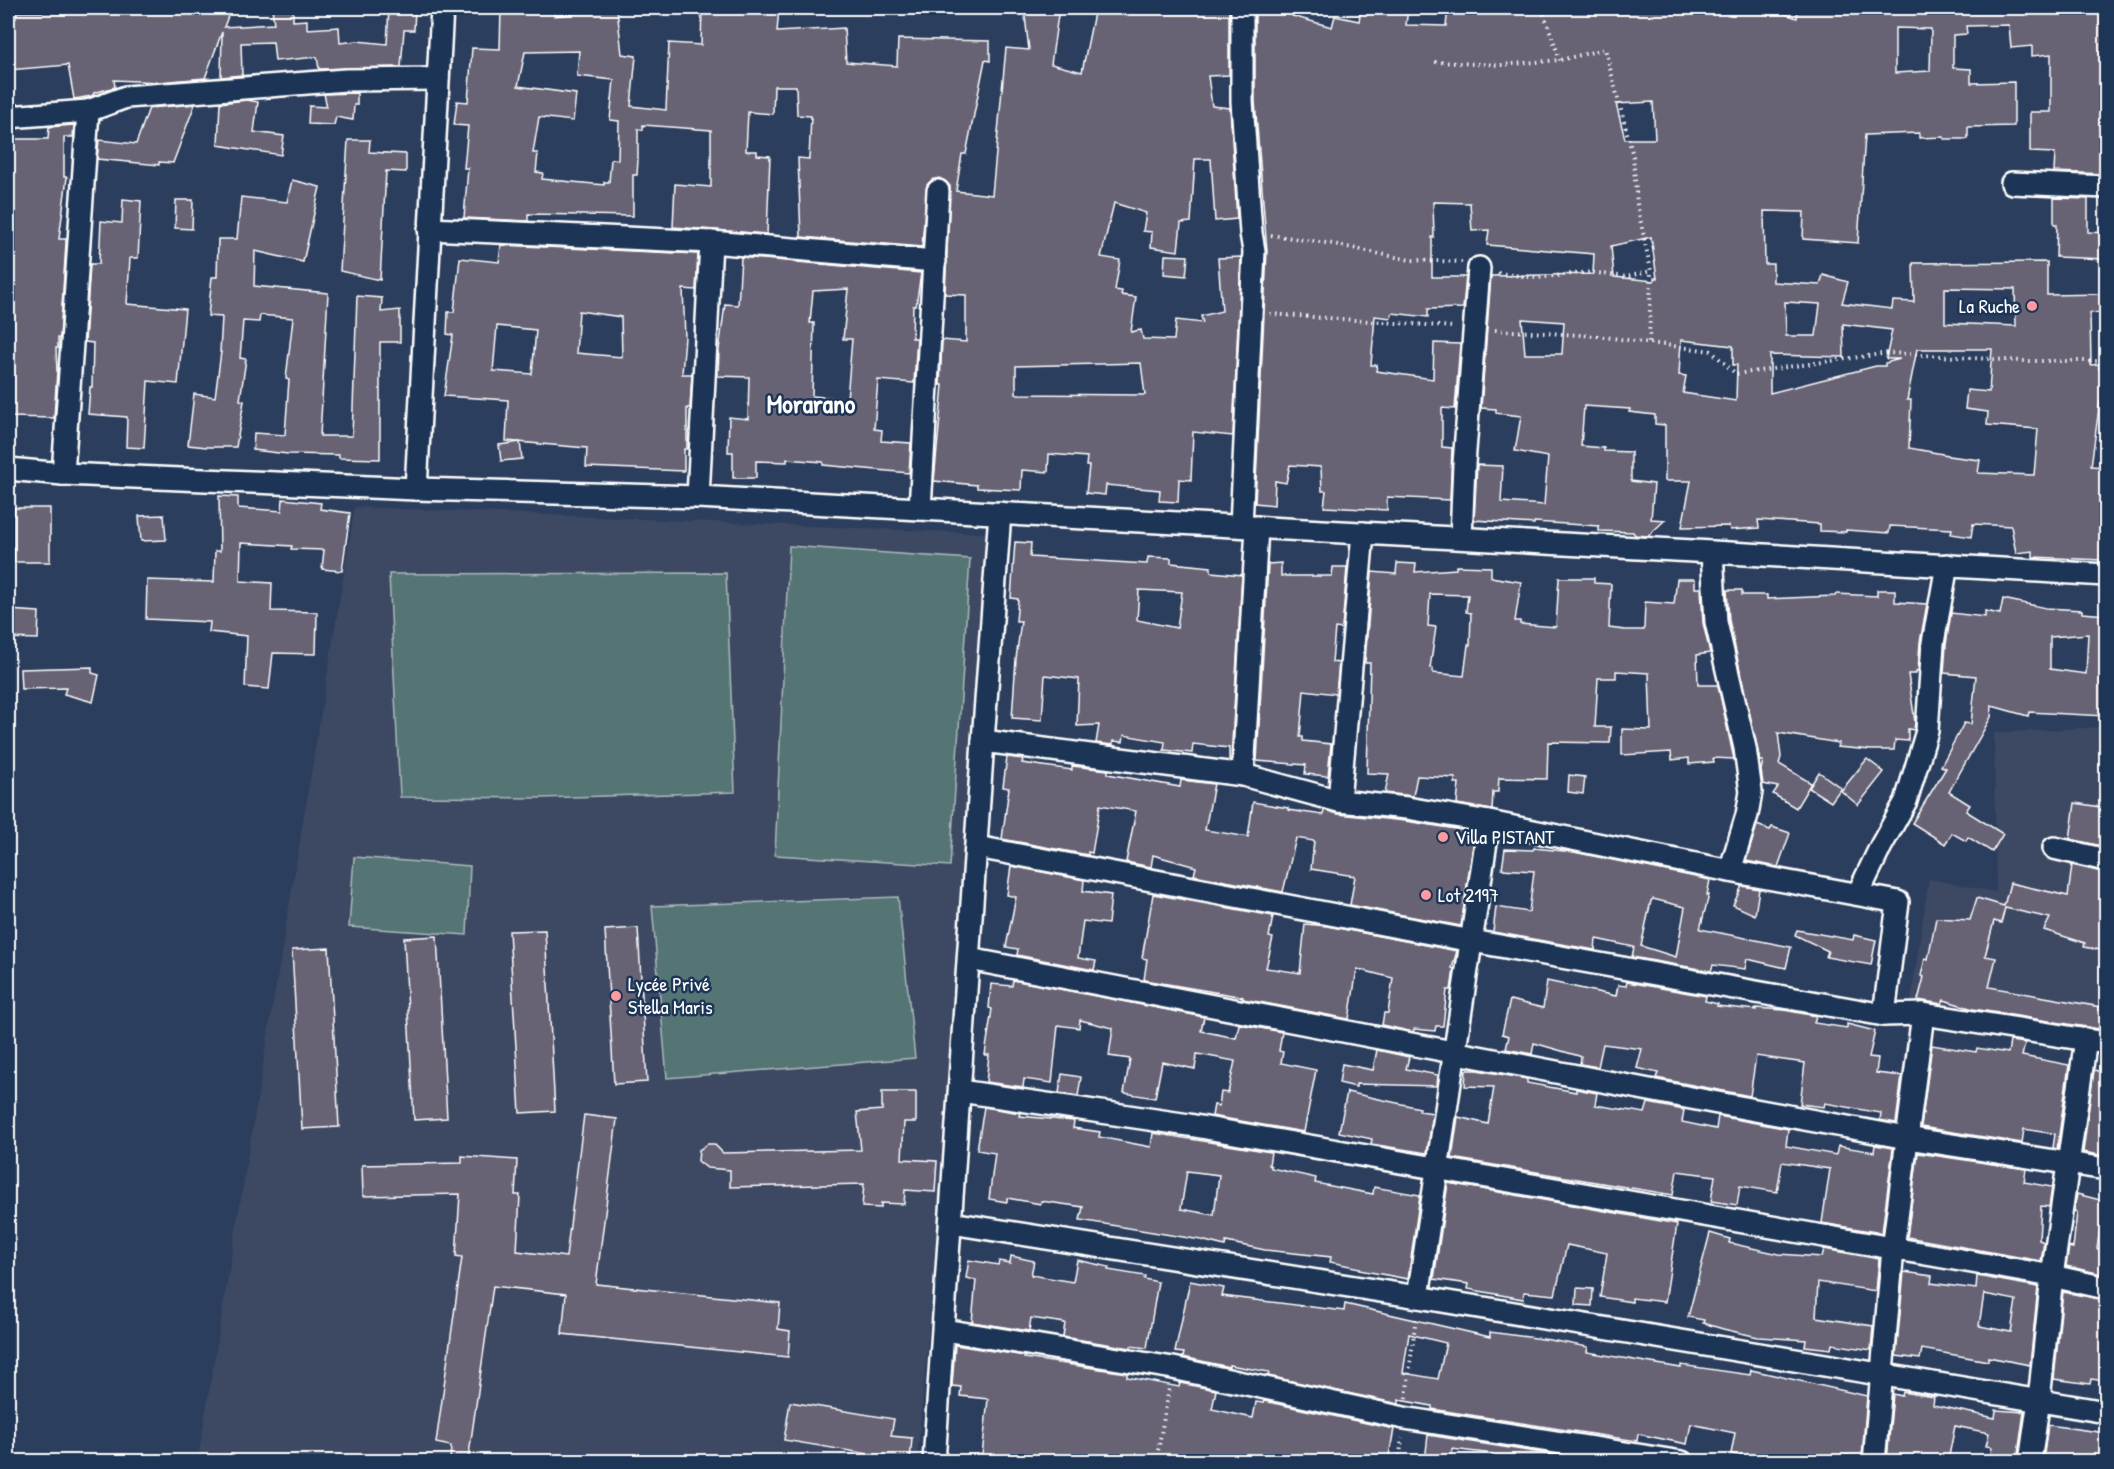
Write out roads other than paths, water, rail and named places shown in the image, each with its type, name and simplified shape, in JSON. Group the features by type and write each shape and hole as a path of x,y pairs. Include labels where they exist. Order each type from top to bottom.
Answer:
{"street":[{"path":"416,489 442,8"},
{"path":"1242,8 1242,101 1254,251 1250,312 1249,527 1243,775"},
{"path":"8,117 88,111 126,97 346,80 438,79"},
{"path":"63,474 88,111"},
{"path":"2012,183 2106,187"},
{"path":"921,509 938,191"},
{"path":"429,229 711,242 935,261"},
{"path":"698,497 711,242"},
{"path":"1461,538 1464,464 1479,268"},
{"path":"8,469 63,474 416,489 698,497 2106,575"},
{"path":"934,1461 977,846 982,741 1000,513"},
{"path":"1339,801 1363,533"},
{"path":"1712,552 1716,622 1745,748 1750,792 1747,815 1730,872"},
{"path":"1858,894 1906,801 1927,731 1933,644 1947,565"},
{"path":"982,741 1243,775 1339,801 1407,808 1489,822 1730,872 1898,902 1884,1015"},
{"path":"1418,1298 1489,822"},
{"path":"977,846 1472,941 1884,1015 1923,1014 2096,1041 2068,1163 2030,1461"},
{"path":"2054,848 2106,860"},
{"path":"969,959 1712,1102 1907,1138 2106,1169"},
{"path":"1874,1461 1893,1249 1923,1014"},
{"path":"960,1091 1189,1125 2052,1276 2106,1288"},
{"path":"951,1223 2106,1412"},
{"path":"944,1330 1173,1368 1404,1418 1682,1461"}],"place":[{"name":"La Ruche","path":"2032,306"},
{"name":"Villa PISTANT","path":"1443,837"},
{"name":"Lot 2197","path":"1426,895"},
{"name":"Lycée Privé Stella Maris","path":"616,996"}],"district":[{"name":"Morarano","path":"811,404"}]}
